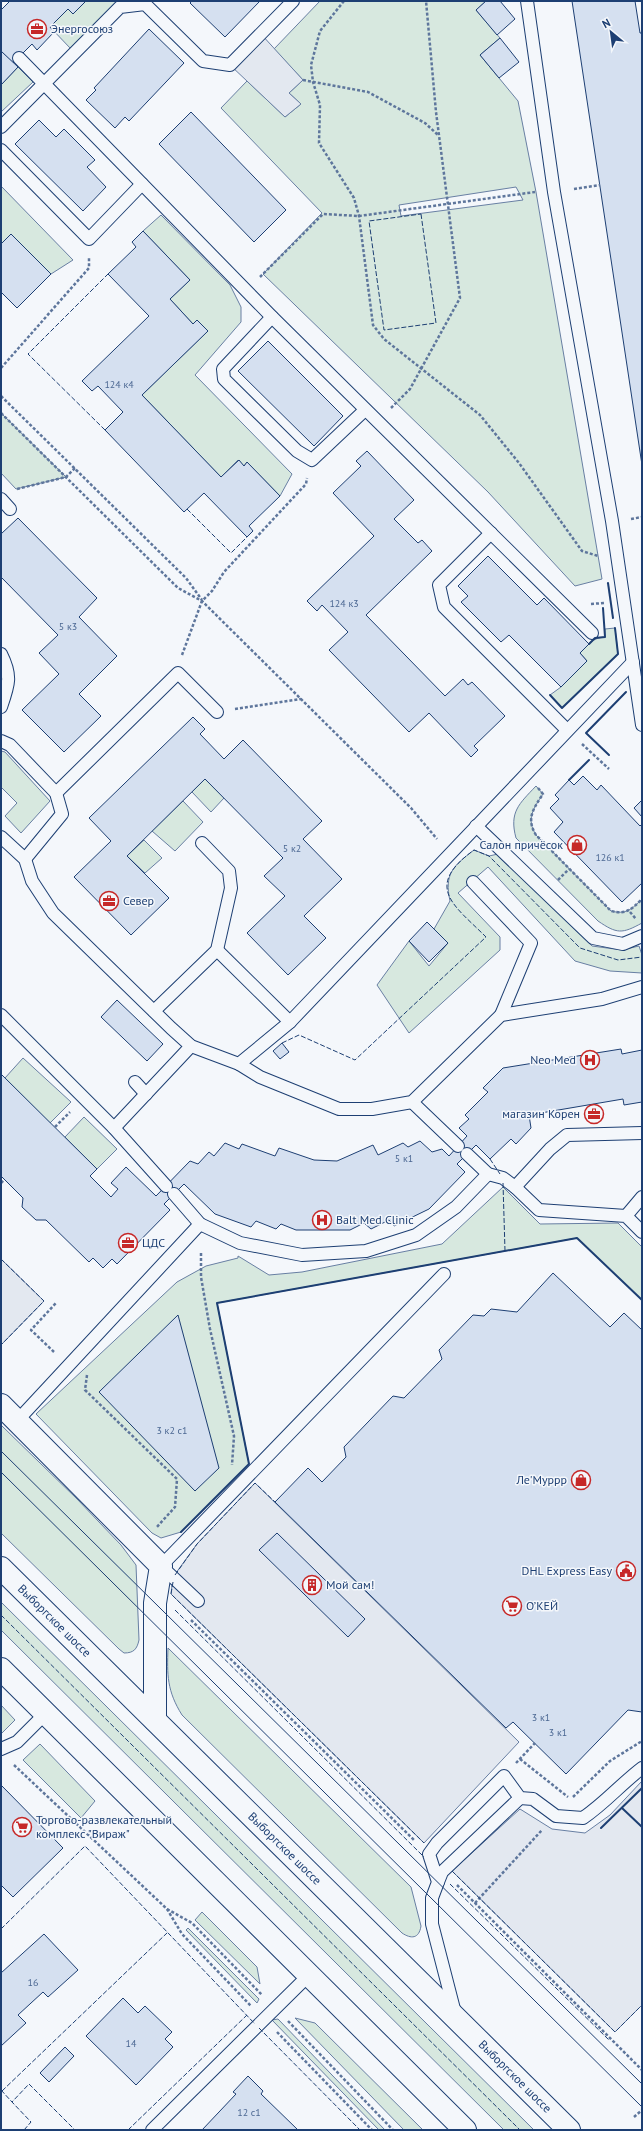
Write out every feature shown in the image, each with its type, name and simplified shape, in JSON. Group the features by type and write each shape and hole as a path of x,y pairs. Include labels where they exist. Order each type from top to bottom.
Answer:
{"main road":[{"path":"1,1405 161,1566 156,1603 155,1720"},
{"name":"Выборгское шоссе","path":"1,1568 569,2130"},
{"path":"1,1669 465,2130"}],"lane":[{"path":"1,126 120,7 145,4 203,61 230,65 293,1"},
{"path":"527,1 554,192 618,562 642,725"},
{"path":"18,58 272,317 592,632"},
{"path":"1,150 89,239 142,184"},
{"path":"272,317 223,369 224,379 297,451 312,460 365,410"},
{"path":"1,499 10,508"},
{"path":"491,533 439,585 444,607 567,730"},
{"path":"1,654 8,668 7,689 1,707"},
{"path":"239,1064 290,1022 633,662"},
{"path":"56,793 178,673 217,712"},
{"path":"1,741 10,744 56,793 62,814 25,859"},
{"path":"476,826 593,938 623,944 642,936"},
{"path":"1,837 25,859 32,881 53,913 191,1046 239,1064 260,1077 339,1109 372,1109 412,1102 501,1015 531,943 473,882"},
{"path":"154,1012 217,950 231,888 229,871 202,843"},
{"path":"217,950 290,1022"},
{"path":"501,1015 602,999 642,987"},
{"path":"1,1014 114,1128 200,1224 240,1243 302,1255 366,1251 416,1235 456,1207 488,1174"},
{"path":"114,1128 191,1046"},
{"path":"135,1082 146,1094"},
{"path":"412,1102 488,1174 503,1178 539,1210 626,1216 642,1232"},
{"path":"514,1187 550,1149 567,1135 642,1133"},
{"path":"626,1216 642,1197"},
{"path":"17,1421 200,1224"},
{"path":"198,1601 161,1566 444,1274"},
{"path":"1,1749 17,1742 46,1713"},
{"path":"457,2020 432,1924 432,1898 440,1877 520,1798 533,1799 556,1816 583,1818 600,1807 628,1778 642,1768"},
{"path":"440,1877 429,1854 437,1843 504,1776 520,1798"},
{"path":"152,2130 309,1974"}],"path":[{"path":"344,1 320,31 311,65 312,82 320,105 319,143 354,198 359,216 373,325 384,339 480,415 519,463 582,551 618,562"},
{"path":"379,422 410,389 460,298 439,136 426,1"},
{"path":"303,80 368,92 425,123 439,136"},
{"path":"246,289 322,214 359,216 531,192 554,192 600,185"},
{"path":"1,368 88,268 89,239"},
{"path":"1,396 186,578 202,601 411,808 450,854"},
{"path":"1,413 178,588 202,601"},
{"path":"178,673 184,649 202,601 212,591 224,572 306,484 312,460"},
{"path":"16,489 66,477 75,468"},
{"path":"217,712 301,699"},
{"path":"579,741 609,769"},
{"path":"543,794 531,817 530,826 536,835 611,911 620,914 630,912 642,899"},
{"path":"558,880 569,869"},
{"path":"1,1183 4,1180"},
{"path":"200,1224 202,1277 210,1329 234,1436 232,1465 227,1470"},
{"path":"56,1303 31,1330 68,1365"},
{"path":"93,1339 85,1390 177,1479 175,1507 152,1533 161,1566"},
{"path":"185,1614 429,1854"},
{"path":"520,1759 571,1799 610,1761 642,1741"},
{"path":"504,1776 535,1743"},
{"path":"12,1763 166,1909 182,1934 372,2130"},
{"path":"475,1903 556,1816"},
{"path":"440,1877 475,1903 641,2068"},
{"path":"634,2117 642,2110"}],"shaded area":[{"path":"86,1 117,1 71,49 50,27 68,9 73,14"},
{"path":"320,1 486,1 476,10 500,38 480,55 518,101 536,192 602,579 575,586 488,492 263,274 322,213 221,108 247,81 285,117 301,104 289,93 303,80 274,49","holes":["516,187 523,200 401,216 399,205"]},
{"path":"261,34 303,80 289,93 301,104 285,117 230,65"},
{"path":"18,67 33,82 1,112 1,85"},
{"path":"1,186 73,260 51,274 11,234 1,244"},
{"path":"161,215 230,285 241,307 241,322 195,375 292,474 280,496 247,462 244,466 238,460 221,477 142,395 208,331 197,320 193,324 170,299 190,280 143,231"},
{"path":"1,413 66,477 16,489 1,473"},
{"path":"615,628 618,654 562,708 550,695 561,687 587,661 580,653 594,640 605,637 605,629"},
{"path":"1,751 5,752 50,801 21,833 5,816 17,803 1,787"},
{"path":"205,779 224,798 211,812 192,792"},
{"path":"536,786 543,794 536,804 531,819 531,824 536,835 611,911 625,912 635,906 642,899 642,923 624,931 620,931 610,928 598,921 516,838 514,821 517,809"},
{"path":"183,801 203,822 175,851 152,831"},
{"path":"144,840 162,858 145,873 127,856"},
{"path":"474,850 489,856 498,854 592,946 622,950 639,946 642,955 642,973 610,971 575,961 488,867 458,893 500,937 500,950 409,1033 377,985 409,941 429,966 448,943 434,929 450,901 448,884 452,871"},
{"path":"23,1058 71,1102 50,1123 5,1078"},
{"path":"84,1117 117,1149 97,1169 65,1137"},
{"path":"503,1187 540,1224 618,1223 642,1247 642,1300 577,1238 217,1303 249,1464 181,1532 161,1538 152,1533 36,1414 177,1282 206,1266 238,1258 238,1256 269,1275 302,1272 442,1244"},
{"path":"1,1259 44,1301 1,1345"},
{"path":"1,1425 77,1499 121,1545 136,1565 139,1640 133,1651 124,1653 119,1649 1,1533"},
{"path":"255,1483 519,1742 424,1843 171,1594 173,1577 197,1544"},
{"path":"1,1602 534,2130 504,2130 1,1630"},
{"path":"168,1648 411,1887 421,1926 416,1936 411,1937 402,1933 182,1715 173,1698 169,1683"},
{"path":"1,1705 15,1720 1,1734"},
{"path":"40,1744 95,1801 81,1818 23,1760"},
{"path":"642,1781 642,2005 615,2032 452,1871 520,1809 552,1829 585,1833 610,1815"},
{"path":"202,1912 257,1967 260,1984 195,1920"},
{"path":"188,1928 259,1999 257,2003 186,1930"},
{"path":"295,2018 315,2023 423,2130 404,2130"},
{"path":"278,2019 385,2130 379,2130 272,2020"}],"building":[{"path":"10,1 86,1 73,14 68,9 50,27 54,32 37,50 32,44 13,63 1,51 1,10"},
{"path":"192,1 260,1 225,37 190,3"},
{"path":"486,1 500,1 515,19 497,35 476,10"},
{"path":"572,1 635,1 640,33 642,33 642,465"},
{"path":"149,29 184,63 129,121 125,117 115,128 86,100 96,90 94,88"},
{"path":"500,38 519,62 499,78 480,55"},
{"path":"1,51 18,67 1,85"},
{"path":"191,112 286,210 254,242 159,144"},
{"path":"39,120 56,137 64,129 95,160 87,167 106,187 83,211 15,144"},
{"path":"143,231 190,280 170,299 193,324 197,320 208,331 142,395 221,477 239,460 244,466 247,462 280,496 249,526 253,531 247,537 204,493 184,512 105,430 123,412 98,386 92,391 82,381 149,316 108,274 136,247 132,242"},
{"path":"11,234 51,274 17,308 1,292 1,244"},
{"path":"268,341 343,416 314,446 238,371"},
{"path":"367,451 414,500 394,519 418,543 422,540 432,551 366,615 445,696 463,679 468,685 472,682 505,716 474,746 478,750 471,757 429,713 409,732 329,650 348,632 322,605 317,611 307,601 374,536 333,493 361,466 356,461"},
{"path":"18,518 97,598 79,617 117,656 79,694 101,716 64,752 22,710 59,674 39,653 58,635 1,577 1,534"},
{"path":"488,556 537,605 544,598 589,644 580,653 587,661 561,687 509,635 501,642 461,602 468,596 458,586"},
{"path":"193,717 205,729 200,734 224,759 243,740 322,821 303,839 342,879 304,916 326,938 288,975 247,933 285,896 264,876 283,858 205,779 127,856 169,898 131,935 74,877 111,841 89,818"},
{"path":"583,776 597,790 601,785 640,826 642,824 642,883 622,902 554,832 563,822 550,808 559,799 555,795 569,780 574,785"},
{"path":"642,800 642,817 634,808"},
{"path":"427,922 448,943 429,962 409,941"},
{"path":"117,1000 163,1044 147,1061 101,1017"},
{"path":"282,1043 289,1052 280,1059 273,1051"},
{"path":"621,1049 622,1054 642,1050 642,1102 624,1105 623,1099 529,1115 531,1128 516,1144 511,1139 490,1159 476,1145 457,1164 465,1172 429,1209 394,1226 389,1220 371,1229 364,1223 350,1230 296,1230 281,1224 276,1229 256,1221 251,1227 215,1214 184,1184 164,1204 170,1210 117,1264 112,1259 103,1268 93,1258 89,1262 46,1220 36,1220 22,1207 23,1198 1,1176 1,1074 97,1169 90,1176 111,1197 118,1189 111,1183 126,1167 156,1196 190,1161 198,1164 209,1152 214,1156 225,1143 239,1149 242,1144 275,1156 279,1148 314,1160 337,1161 373,1145 378,1155 403,1143 408,1147 420,1141 432,1152 442,1149 449,1156 467,1136 459,1128 469,1119 465,1115 488,1092 483,1088 503,1068"},
{"name":"О’КЕЙ","path":"553,1273 610,1327 624,1313 642,1330 642,1712 628,1710 566,1774 513,1722 506,1728 275,1502 308,1468 322,1482 346,1457 344,1447 393,1396 404,1398 442,1359 439,1350 473,1315 484,1316 491,1309 517,1312"},
{"path":"178,1315 219,1468 195,1491 99,1392"},
{"name":"Мой сам!","path":"277,1533 365,1619 348,1637 259,1550"},
{"name":"Торгово-развлекательный комплекс \"Вираж\"","path":"1,1785 63,1848 13,1897 1,1885"},
{"path":"44,1934 78,1970 48,1997 43,1992 18,2015 26,2023 1,2046 1,1973"},
{"path":"123,1998 138,2013 145,2006 172,2032 165,2039 173,2047 136,2085 86,2036"},
{"path":"65,2047 74,2056 49,2082 40,2073"},
{"path":"248,2076 263,2091 261,2094 298,2130 202,2130 236,2094 233,2092"}],"tram line":[{"path":"1,1451 642,2084"},
{"path":"1,1472 642,2107"}],"fence":[{"path":"421,214 436,323 384,330 369,221 421,214"},
{"path":"105,430 28,354 108,274"},
{"path":"187,509 231,553 247,537"},
{"path":"282,1043 299,1035 355,1060 486,937 463,915 455,905 449,895 447,885 450,875 459,863 474,850 489,856 580,948 618,960 642,957"},
{"path":"490,1159 500,1174"},
{"path":"503,1183 505,1251"},
{"path":"1,1259 44,1301 1,1345"},
{"path":"175,1575 197,1544 255,1483 275,1502"},
{"path":"173,1582 171,1594 424,1843"},
{"path":"175,1610 424,1857"},
{"path":"1,1615 520,2130"},
{"path":"1,1929 85,1846 255,2024"},
{"path":"452,1871 615,2032 642,2005"},
{"path":"450,1884 609,2040"},
{"path":"2,2091 167,1933"},
{"path":"128,2130 247,2015"},
{"path":"259,2028 360,2130"},
{"path":"24,2130 31,2122 12,2102 29,2084 75,2130"},
{"path":"1,2090 12,2102"}],"wall":[{"path":"608,583 613,618"},
{"path":"589,644 595,638 605,637 603,608"},
{"path":"550,695 562,708 618,654 615,628"},
{"path":"609,755 586,733 626,692"},
{"path":"569,780 589,760"},
{"path":"181,1532 249,1464 217,1303 577,1238 642,1300"},
{"path":"601,1828 642,1788"},
{"path":"622,1808 642,1827"}],"place":[{"name":"Энергосоюз","path":"37,29"},
{"name":"Салон причёсок","path":"577,845"},
{"name":"Север","path":"109,901"},
{"name":"Neo Med","path":"590,1060"},
{"name":"магазин Корен","path":"594,1114"},
{"name":"Balt Med Clinic","path":"322,1220"},
{"name":"ЦДС","path":"128,1243"},
{"name":"Ле'Муррр","path":"581,1480"},
{"name":"DHL Express Easy","path":"626,1571"},
{"name":"Мой сам!","path":"312,1585"},
{"name":"О’КЕЙ","path":"512,1606"},
{"name":"Торгово-развлекательный комплекс \"Вираж\"","path":"22,1827"}]}
